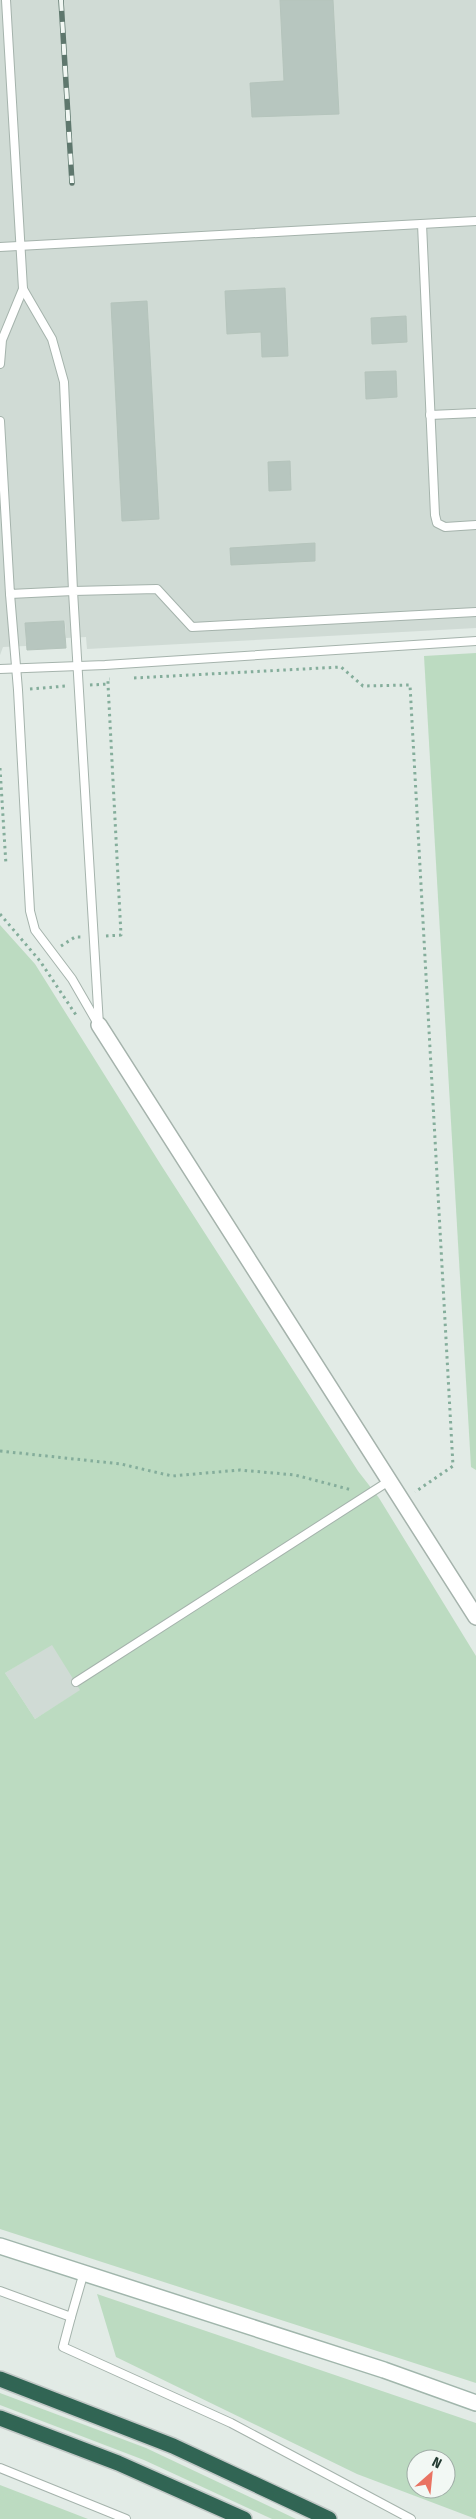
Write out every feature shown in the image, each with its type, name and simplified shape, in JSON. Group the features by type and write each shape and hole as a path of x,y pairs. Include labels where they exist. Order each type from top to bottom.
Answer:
{"highway":[{"path":"0,2379 173,2446 329,2519"},
{"path":"0,2418 118,2463 244,2519"}],"street":[{"path":"99,1025 476,1617"},
{"path":"0,2246 476,2402"}],"lane":[{"path":"6,0 23,289 52,339 64,382 73,591 99,1025"},
{"path":"0,247 476,221"},
{"path":"422,224 435,515 437,523 445,527 476,525"},
{"path":"0,364 2,340 23,289"},
{"path":"430,415 476,412"},
{"path":"0,421 10,594 18,690 30,911 35,930 72,979 99,1025"},
{"path":"10,594 157,589 192,627 476,612"},
{"path":"0,669 78,666 476,641"},
{"path":"76,1682 363,1497 386,1476"},
{"path":"84,2272 64,2347 231,2423 411,2519"},
{"path":"0,2291 72,2316"},
{"path":"0,2468 126,2519"}],"path":[{"path":"127,678 341,667 363,686 410,685 453,1466 402,1500"},
{"path":"40,961 75,937 121,935 108,684 108,679 118,679"},
{"path":"18,690 108,684"},
{"path":"0,768 6,865"},
{"path":"0,914 40,961 78,1018"},
{"path":"0,1451 121,1464 172,1476 240,1470 295,1475 349,1488 363,1497"}],"shaded area":[{"path":"0,0 476,0 476,628 87,649 86,637 66,638 65,621 25,623 26,646 3,647 0,655"},
{"path":"52,1644 81,1690 35,1719 5,1673"}],"green space":[{"path":"476,653 476,1470 471,1467 424,656"},
{"path":"0,925 35,964 161,1165 358,1471 379,1498 476,1656 476,2383 0,2229","holes":["52,1645 80,1690 35,1719 5,1673"]},
{"path":"97,2294 476,2423 476,2519 423,2499 456,2499 456,2449 406,2449 406,2493 357,2474 116,2357"},
{"path":"0,2393 146,2448 296,2519 272,2519 144,2460 0,2405"},
{"path":"0,2485 88,2519 0,2519"}],"building":[{"path":"280,0 333,0 339,114 252,117 250,83 284,81"},
{"path":"285,288 288,356 262,357 261,332 227,334 225,291"},
{"path":"147,301 159,519 122,521 111,303"},
{"path":"406,316 407,342 372,344 371,318"},
{"path":"396,371 397,397 366,399 365,372"},
{"path":"290,461 291,490 269,491 268,462"},
{"path":"315,543 315,561 231,565 230,548"},
{"path":"64,621 66,648 27,650 25,623"}],"railway":[{"path":"61,0 72,183"}]}
